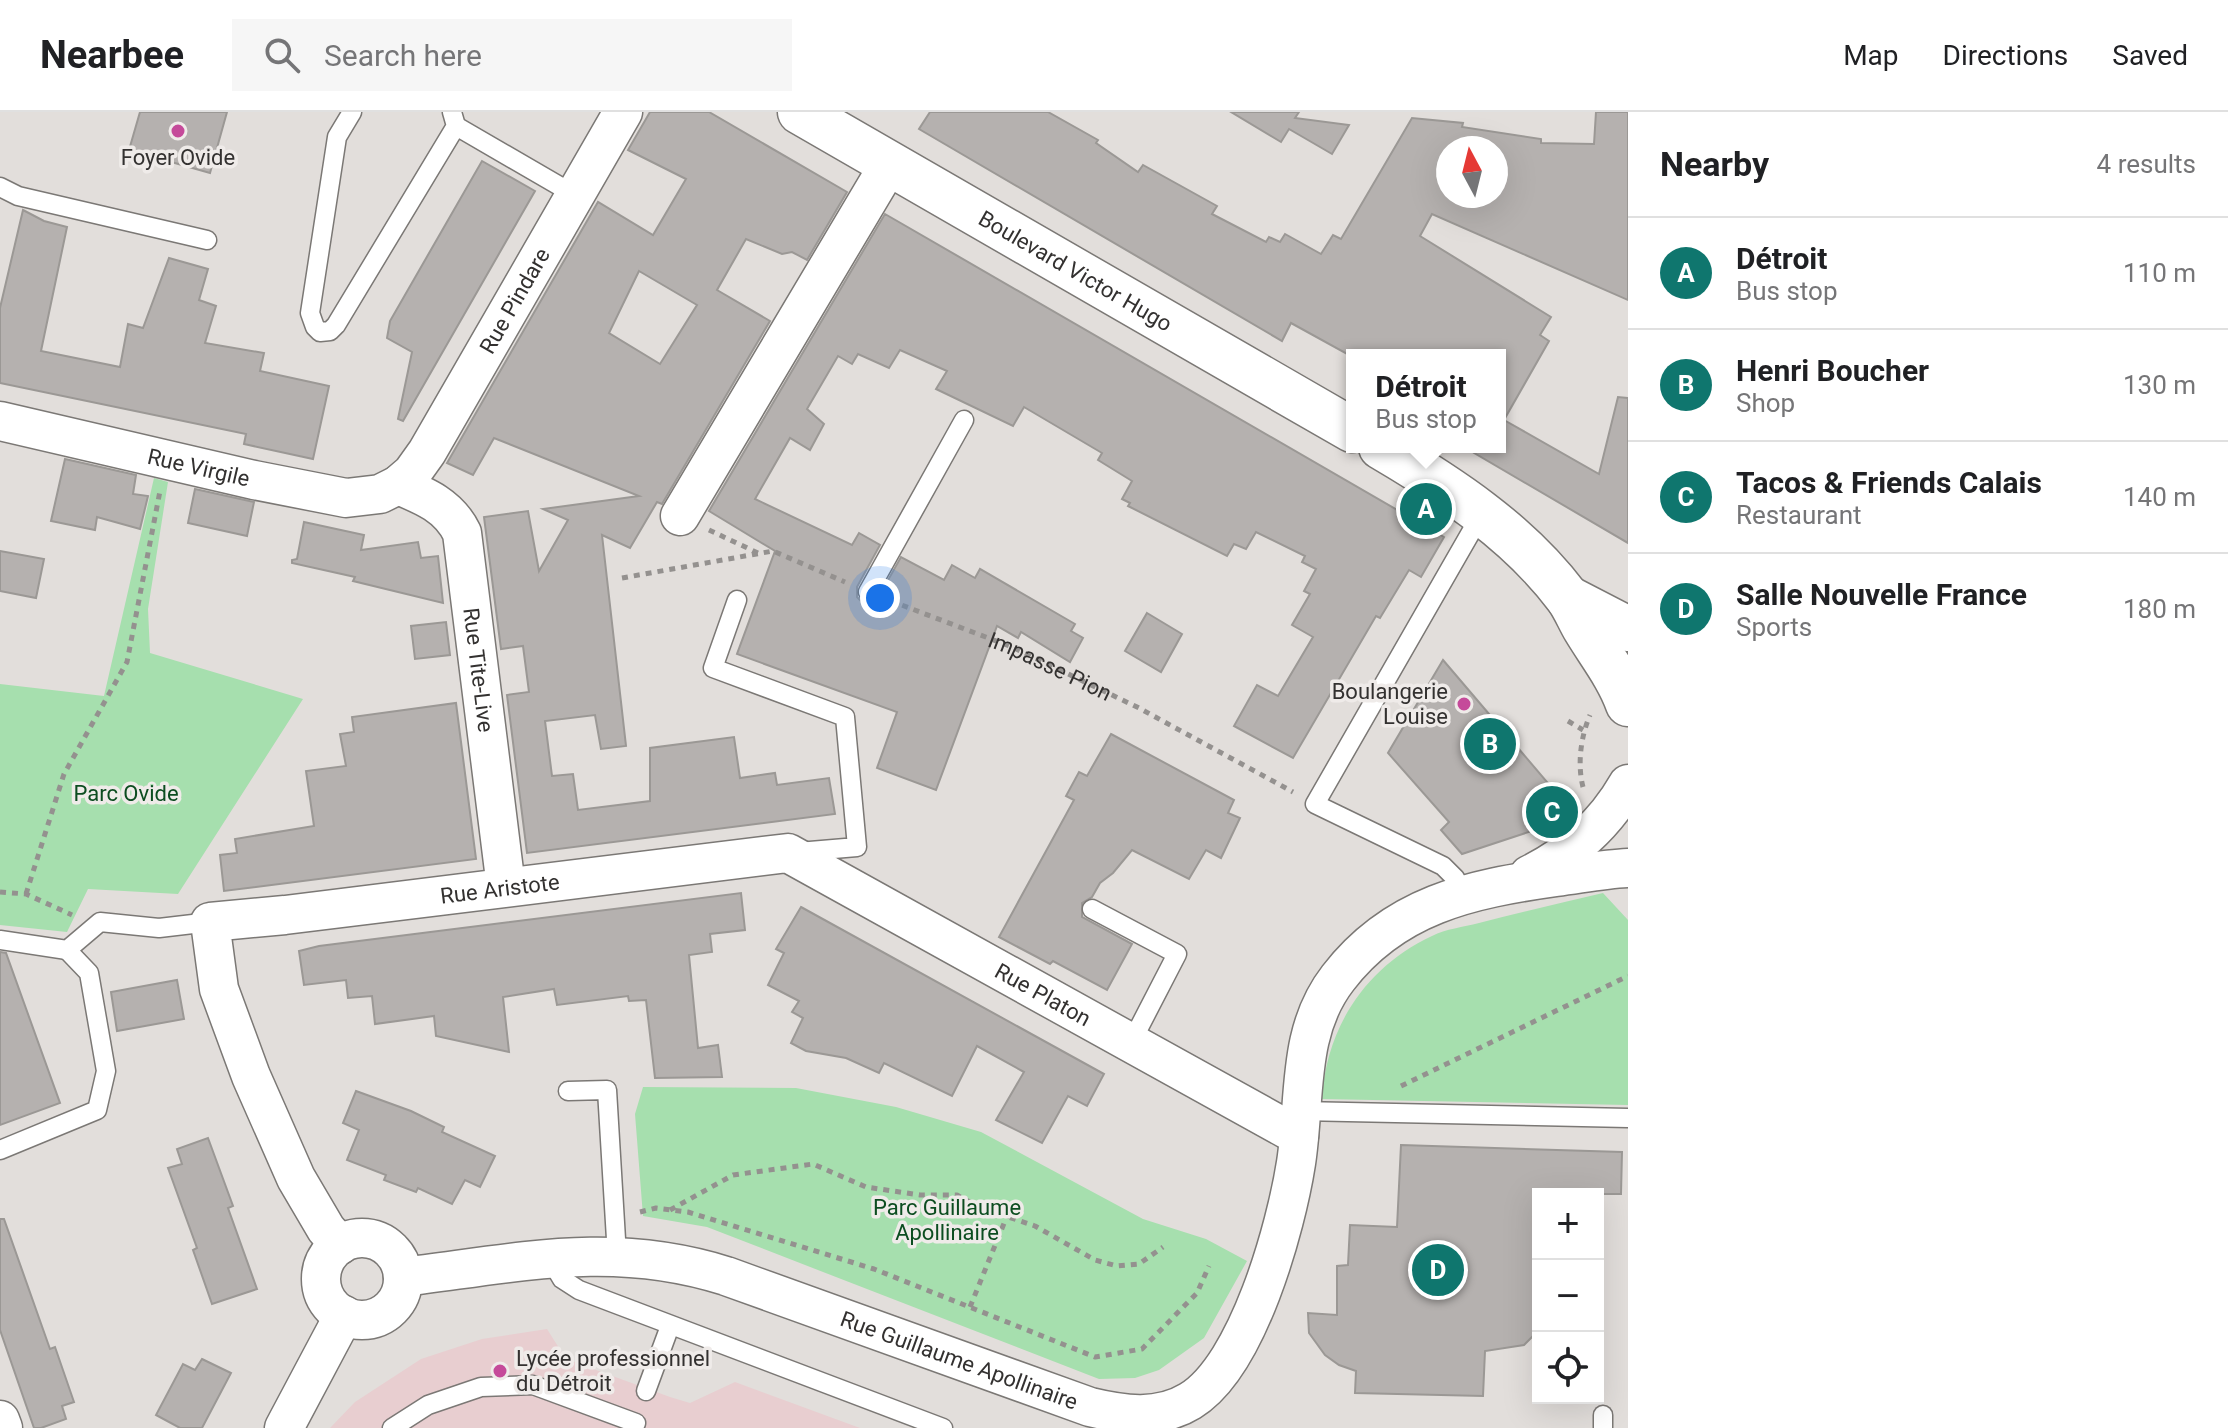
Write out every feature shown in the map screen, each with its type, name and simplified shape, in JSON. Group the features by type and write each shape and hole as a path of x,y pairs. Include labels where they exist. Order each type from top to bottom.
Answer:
{"main road":[{"name":"Boulevard Victor Hugo","path":"800,112 1346,427"},
{"path":"1391,453 1443,484 1482,513 1540,567 1568,598 1585,630 1613,670 1628,704"},
{"path":"1568,598 1628,629"}],"street":[{"name":"Rue Pindare","path":"398,485 412,473 427,452 623,112"},
{"path":"680,516 890,163"},
{"name":"Rue Virgile","path":"0,421 254,480 346,498 380,494 398,485"},
{"name":"Rue Tite-Live","path":"398,485 440,505 455,518 462,533 506,887"},
{"name":"Rue Guillaume Apollinaire","path":"1516,881 1559,859 1593,831 1606,818 1628,784"},
{"name":"Rue Aristote","path":"210,922 788,853"},
{"name":"Rue Platon","path":"788,853 1131,1043 1300,1123"},
{"name":"Rue Guillaume Apollinaire","path":"403,1277 550,1259 617,1256 671,1261 726,1276 1125,1421 1162,1412 1190,1401 1211,1381 1234,1349 1276,1250 1290,1194 1300,1123 1302,1076 1309,1039 1315,1017 1337,979 1367,946 1402,920 1422,910 1516,881 1628,868"},
{"path":"210,922 219,989 251,1076 296,1178 326,1229 340,1245"},
{"path":"365,1238 384,1244 398,1258 403,1277 399,1296 387,1311 376,1318 363,1320 344,1315 333,1308 326,1297 322,1278 327,1259 340,1245 352,1239 365,1238"},
{"path":"284,1428 344,1315"},
{"path":"0,1420 3,1428"}],"lane":[{"path":"352,112 337,137 310,313 320,332 330,331 336,325 454,119 575,195"},
{"path":"0,187 18,196 207,240"},
{"path":"868,592 964,420"},
{"path":"1464,896 1455,878 1443,866 1315,804 1482,513"},
{"path":"737,600 713,668 845,717 857,847 788,853"},
{"path":"1092,909 1177,954 1131,1043"},
{"path":"67,950 100,922 159,928 210,922"},
{"path":"0,940 67,950 89,973 106,1071 97,1110 0,1150"},
{"path":"568,1091 607,1090 617,1256"},
{"path":"1300,1123 1628,1118"},
{"path":"550,1259 569,1285 943,1428"},
{"path":"646,1391 670,1326"},
{"path":"392,1428 428,1405 481,1387 533,1385 636,1423"}],"path":[{"path":"26,894 64,774 127,662 166,459"},
{"path":"680,516 760,554"},
{"name":"Impasse Pion","path":"760,554 773,551 868,592 1012,647 1139,708 1315,804"},
{"path":"622,578 760,554"},
{"path":"1568,721 1583,730"},
{"path":"0,892 26,894 79,919 100,922"},
{"path":"1393,1090 1628,976"},
{"path":"669,1210 733,1175 813,1164 866,1187 920,1195 957,1195 1035,1226 1095,1260 1117,1266 1139,1264 1163,1247"},
{"path":"615,1217 656,1208 688,1212 874,1269 1095,1357 1142,1349 1197,1293 1209,1266"},
{"path":"970,1307 1007,1216"}],"shaded area":[{"name":"Lycée professionnel du Détroit","path":"547,1329 566,1359 670,1397 690,1403 735,1382 860,1428 330,1428 355,1402 421,1359 482,1339"}],"green space":[{"name":"Parc Ovide","path":"154,478 168,482 148,609 150,653 303,699 178,894 88,889 67,932 0,925 0,684 104,696"},
{"path":"1603,893 1628,920 1628,1105 1322,1099 1325,1073 1341,1024 1369,982 1408,949 1449,930"},
{"name":"Parc Guillaume Apollinaire","path":"643,1087 796,1088 896,1107 981,1132 1143,1219 1206,1239 1247,1261 1204,1338 1159,1370 1135,1378 1099,1379 707,1227 643,1216 635,1114"}],"building":[{"name":"Foyer Ovide","path":"140,112 227,112 210,173 129,150"},
{"path":"650,112 709,112 847,192 807,260 792,252 782,254 746,239 717,290 770,321 662,504 657,502 630,548 602,535 626,746 601,749 595,715 545,721 552,776 573,774 578,810 650,801 650,748 734,737 740,778 775,773 777,785 829,778 835,814 527,853 507,695 529,692 523,646 501,649 484,517 528,511 539,571 568,520 543,509 639,496 494,438 473,475 447,463 598,202 653,235 686,179 628,150","holes":["639,271 697,305 660,364 609,333"]},
{"path":"930,112 1048,112 1098,140 1096,143 1138,172 1143,165 1217,206 1212,214 1266,242 1269,237 1280,242 1285,234 1321,254 1333,235 1341,239 1412,118 1463,123 1462,127 1541,139 1541,143 1594,144 1596,112 1628,112 1628,300 1432,214 1420,236 1551,317 1540,335 1549,341 1506,416 1506,349 1346,349 1346,353 1291,323 1282,341 919,129"},
{"path":"1231,112 1299,112 1295,118 1349,125 1332,154 1289,129 1281,142"},
{"path":"482,161 535,191 403,421 398,419 412,352 387,338 390,321"},
{"path":"23,210 44,221 67,227 41,351 120,367 128,324 143,328 169,258 208,269 199,300 216,306 205,343 264,353 260,371 329,386 313,459 244,444 246,434 0,383 0,308"},
{"path":"885,214 1444,537 1421,577 1409,570 1380,618 1376,616 1293,758 1234,726 1257,685 1278,696 1313,637 1292,625 1310,594 1304,591 1316,569 1302,562 1305,556 1256,532 1246,549 1234,544 1227,556 1128,506 1130,503 1122,499 1132,481 1098,460 1102,453 1024,407 1013,426 936,389 947,371 900,350 889,368 858,354 852,364 838,356 807,409 824,424 810,450 790,438 755,499 852,545 859,533 880,545 857,587 857,597 863,603 873,603 878,598 901,557 944,580 952,565 975,578 980,569 1075,624 1071,631 1083,638 1070,662 1021,632 1018,638 997,626 936,790 877,768 897,712 737,654 775,551 709,511"},
{"path":"1618,397 1628,398 1628,543 1474,453 1506,453 1506,421 1599,474"},
{"path":"65,459 136,475 133,494 148,496 140,529 97,517 95,530 51,521"},
{"path":"195,489 254,502 247,536 188,523"},
{"path":"304,522 364,535 361,550 418,542 421,558 438,556 443,603 353,581 355,577 292,563 297,559"},
{"path":"0,551 44,559 36,598 0,591"},
{"path":"1147,613 1182,634 1161,672 1125,651"},
{"path":"446,622 450,655 415,659 411,626"},
{"path":"1443,660 1570,809 1550,825 1462,854 1441,830 1449,822 1388,753"},
{"path":"456,703 476,859 224,891 220,855 237,853 235,839 314,826 306,771 346,766 340,734 354,732 352,717"},
{"path":"1111,734 1234,800 1228,813 1240,818 1221,858 1206,850 1189,879 1132,850 1100,883 1092,897 1082,903 1082,917 1132,944 1107,990 999,937 1074,800 1066,796 1079,772 1087,776"},
{"path":"741,893 745,930 710,934 712,952 689,955 698,1048 718,1045 722,1077 655,1078 646,1000 629,1001 628,996 557,1005 554,989 503,997 509,1052 436,1036 434,1016 375,1024 372,996 348,998 346,980 304,985 299,951 319,946"},
{"path":"801,907 1104,1074 1087,1106 1068,1096 1042,1143 996,1120 1024,1072 977,1046 952,1096 884,1063 879,1073 846,1058 806,1051 791,1043 803,1018 792,1012 799,1001 768,985 784,953 776,949"},
{"path":"0,952 6,953 60,1103 0,1125"},
{"path":"177,980 184,1019 117,1031 111,992"},
{"path":"356,1091 411,1111 444,1127 442,1132 495,1156 480,1187 465,1180 452,1204 418,1188 416,1192 384,1180 386,1175 347,1160 359,1130 343,1123"},
{"path":"208,1138 233,1206 228,1208 257,1289 212,1304 193,1250 197,1248 168,1168 182,1164 177,1149"},
{"path":"1401,1145 1622,1152 1621,1194 1604,1194 1604,1188 1532,1188 1532,1337 1524,1345 1485,1351 1483,1396 1355,1393 1356,1371 1339,1365 1325,1355 1309,1333 1308,1313 1337,1315 1337,1266 1348,1265 1350,1225 1397,1227"},
{"path":"0,1219 4,1219 50,1349 55,1347 74,1402 62,1406 66,1419 41,1428 34,1428 0,1330"},
{"path":"202,1359 231,1373 202,1428 180,1428 156,1415 183,1364 195,1370"}],"place":[{"name":"Foyer Ovide","path":"178,131"},
{"name":"Détroit","path":"1426,509"},
{"name":"Boulangerie Louise","path":"1464,704"},
{"name":"Henri Boucher","path":"1490,744"},
{"name":"Tacos & Friends Calais","path":"1552,812"},
{"name":"Salle Nouvelle France","path":"1438,1270"},
{"name":"Lycée professionnel du Détroit","path":"500,1371"}]}
